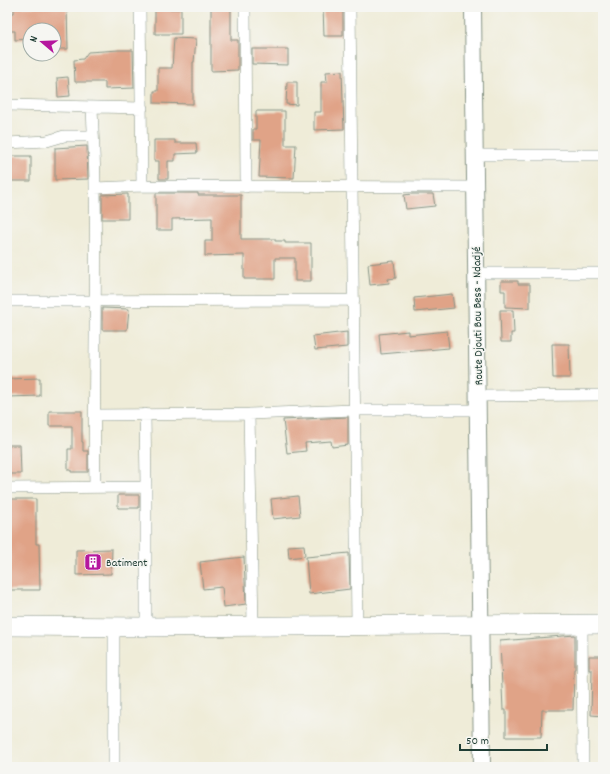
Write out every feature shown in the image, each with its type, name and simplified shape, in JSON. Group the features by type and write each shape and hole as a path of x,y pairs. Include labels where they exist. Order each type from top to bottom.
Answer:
{"highway":[{"path":"7,626 146,627 253,625 603,624"}],"main road":[{"name":"Route Djouti Bou Bess - Ndadjé","path":"473,7 482,767"}],"street":[{"path":"140,7 142,186"},
{"path":"245,7 246,187"},
{"path":"350,7 357,625"},
{"path":"7,105 142,108"},
{"path":"92,107 95,188 96,301 94,415 95,486"},
{"path":"7,143 47,141 64,136 93,136"},
{"path":"475,155 603,155"},
{"path":"95,188 142,186 476,187"},
{"path":"477,273 603,273"},
{"path":"7,301 354,300"},
{"path":"94,415 249,414 354,410 603,395"},
{"path":"145,414 146,627"},
{"path":"249,414 253,625"},
{"path":"7,488 95,486 146,487"},
{"path":"582,624 583,767"},
{"path":"114,626 114,767"}],"building":[{"path":"14,7 67,7 68,49 62,49 62,22 22,22 22,40 15,40 15,31 7,31 7,14 14,13"},
{"path":"211,7 231,7 231,40 238,40 238,70 211,71"},
{"path":"323,7 343,7 343,36 324,36"},
{"path":"155,9 181,9 181,34 155,34"},
{"path":"174,38 196,39 193,62 193,104 154,103 154,91 158,91 158,68 172,68"},
{"path":"252,49 288,49 288,65 252,64"},
{"path":"133,50 134,88 105,89 105,82 75,82 74,60 83,59 88,52"},
{"path":"342,71 344,129 314,130 314,112 321,112 321,82 327,82 326,72"},
{"path":"68,77 70,96 58,97 57,78"},
{"path":"287,82 297,82 297,105 286,104"},
{"path":"256,111 285,111 285,145 296,145 294,178 259,177 261,140 253,140 253,129 256,129"},
{"path":"154,140 175,140 175,143 196,143 197,153 175,154 175,161 168,161 168,179 159,179 159,161 154,161"},
{"path":"87,146 88,179 55,180 55,148"},
{"path":"7,156 31,156 31,181 7,181"},
{"path":"156,193 241,195 241,239 275,239 275,241 285,241 285,243 311,243 311,281 295,281 295,258 275,258 275,279 244,279 244,255 205,256 205,241 212,241 212,218 172,219 172,230 156,230"},
{"path":"128,194 128,219 102,219 102,195"},
{"path":"433,194 435,206 406,209 404,195"},
{"path":"394,261 396,278 388,279 389,283 370,285 368,264"},
{"path":"501,281 518,281 518,284 530,284 530,308 505,307 505,291 501,291"},
{"path":"452,294 454,308 415,312 414,298"},
{"path":"102,308 129,309 127,330 102,330"},
{"path":"500,310 513,310 514,333 511,333 511,342 501,342"},
{"path":"408,331 408,335 447,331 449,348 381,354 379,334"},
{"path":"347,332 347,347 315,350 313,336"},
{"path":"552,344 569,344 570,378 553,378"},
{"path":"40,378 40,396 7,397 7,379"},
{"path":"49,411 82,411 82,442 83,451 88,451 88,472 71,472 71,470 68,470 68,449 72,449 72,426 49,426"},
{"path":"348,417 348,445 332,447 331,441 305,443 306,451 287,453 283,420"},
{"path":"7,445 20,445 21,474 7,474"},
{"path":"118,495 139,495 139,508 118,508"},
{"path":"298,496 300,516 273,519 271,499"},
{"path":"7,499 36,499 36,544 39,544 40,590 7,590"},
{"path":"304,545 305,556 289,558 288,546"},
{"name":"Batiment","path":"112,549 111,574 76,575 76,550"},
{"path":"349,553 350,589 309,594 306,557"},
{"path":"244,557 246,604 224,607 222,587 203,589 200,562"},
{"path":"575,635 573,710 542,710 541,737 506,737 506,710 503,710 500,641"},
{"path":"589,656 603,656 603,716 591,715 592,670 589,670"}],"place":[{"name":"Batiment","path":"93,562"}]}
